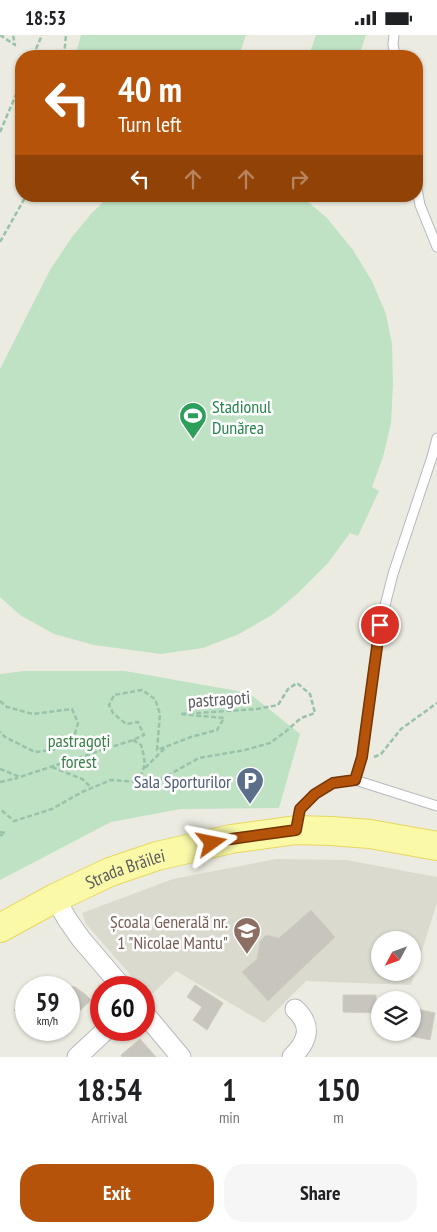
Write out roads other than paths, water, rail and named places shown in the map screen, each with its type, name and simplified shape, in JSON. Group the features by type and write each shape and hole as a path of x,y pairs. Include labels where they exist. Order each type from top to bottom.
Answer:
{"main road":[{"name":"Strada Brăilei","path":"0,928 110,872 157,856 231,839 296,830 331,831 370,834 437,846"}],"street":[{"path":"56,898 81,939 113,976"},
{"path":"292,1057 307,1034 306,1024 301,1014 295,1009"},
{"path":"155,1026 181,1057"},
{"path":"77,1057 94,1041"}],"lane":[{"path":"394,35 394,50"},
{"path":"419,202 437,247"},
{"path":"355,780 362,757 380,625 393,575 437,438"},
{"path":"296,830 300,809 315,794 333,783 355,780 437,806"}],"place":[{"name":"Stadionul Dunărea","path":"193,440"},
{"name":"Sala Sporturilor","path":"250,805"},
{"name":"Școala Generală nr. 1 \"Nicolae Mantu\"","path":"247,955"}],"park label":[{"name":"pastragoți forest","path":"79,750"}]}
